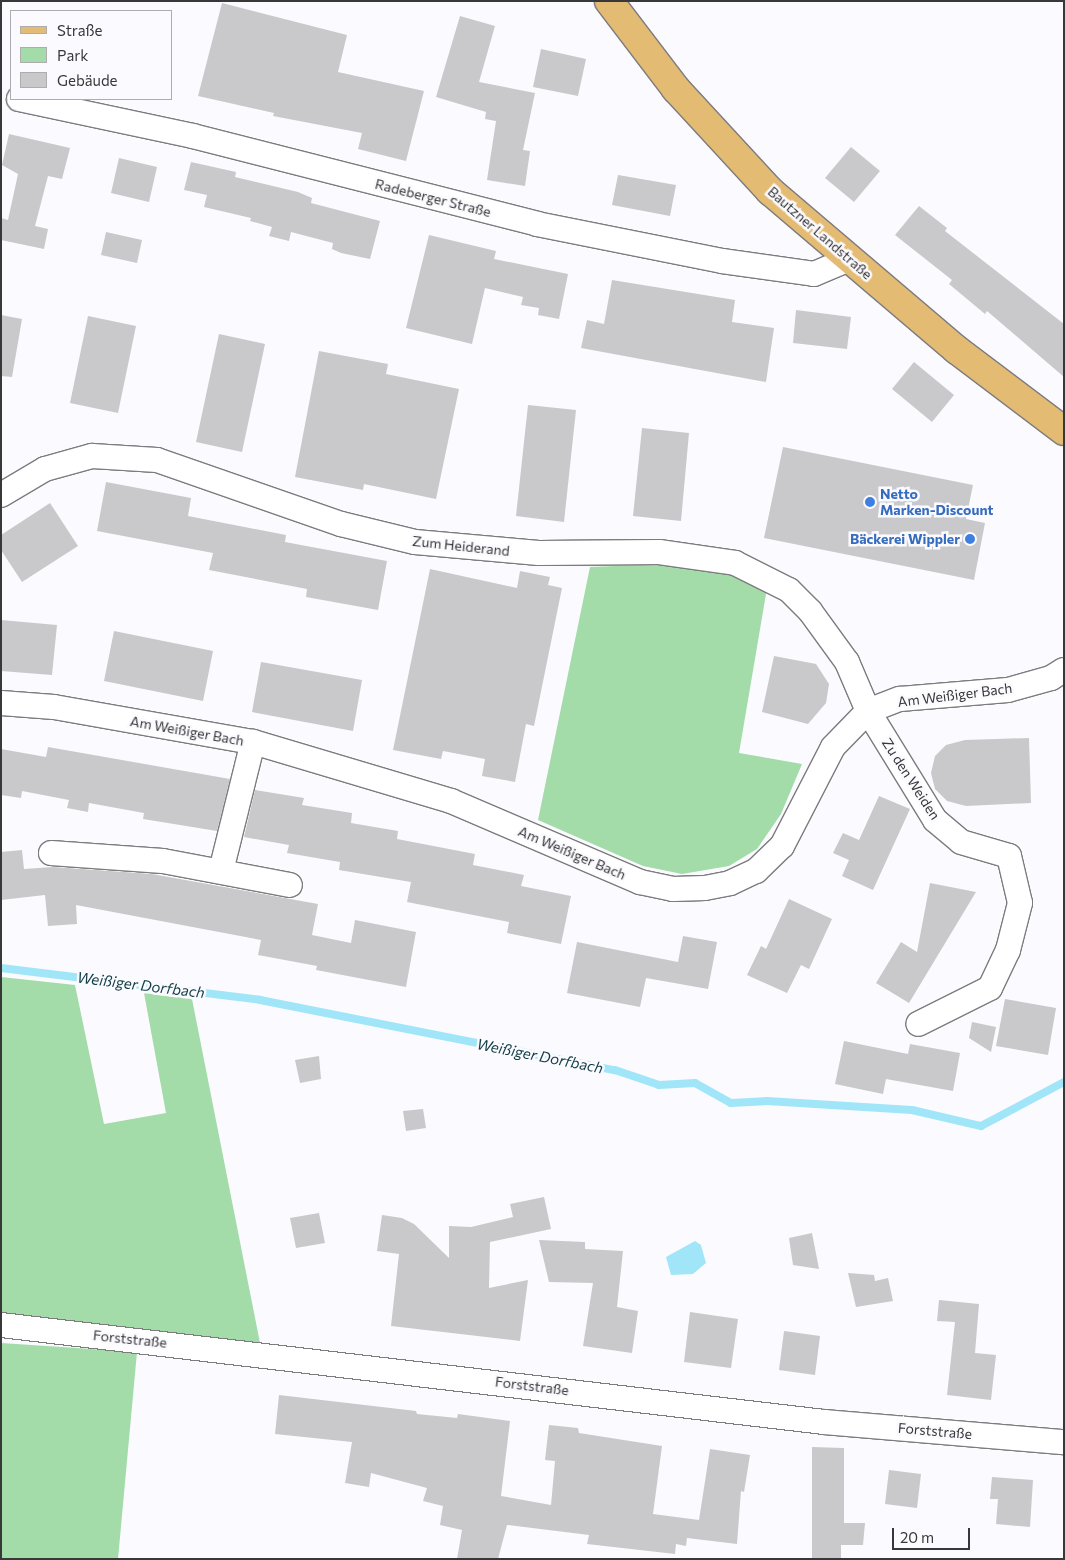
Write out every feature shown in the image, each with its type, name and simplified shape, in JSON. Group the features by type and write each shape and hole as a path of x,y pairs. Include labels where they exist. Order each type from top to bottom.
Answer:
{"main road":[{"name":"Bautzner Landstraße","path":"609,1 631,33 722,142 770,190 838,264 957,350 1064,431"}],"street":[{"name":"Radeberger Straße","path":"24,100 193,136 537,224 722,261 814,274 838,264"},
{"name":"Zum Heiderand","path":"1,495 45,469 92,456 157,460 341,524 415,542 539,553 659,552 735,564 789,590 810,612 847,662 868,712"},
{"name":"Am Weißiger Bach","path":"1,704 54,707 253,742 451,801 640,882 673,889 705,888 730,883 756,871 782,846 833,747 868,712 900,699 1008,690 1050,678 1064,670"},
{"name":"Zu den Weiden","path":"868,712 936,820 961,842 1009,856 1020,903 1008,950 990,988 918,1024"},
{"path":"220,871 253,742"},
{"path":"51,853 163,861 290,885"},
{"name":"Forststraße","path":"1,1324 824,1422 1064,1442"}],"green space":[{"path":"667,564 718,570 767,588 739,753 802,764 781,814 757,849 729,866 682,874 643,866 538,820 590,567"},
{"path":"1,977 75,985 104,1124 166,1113 144,993 192,999 260,1343 1,1314"},
{"path":"1,1343 137,1352 118,1559 1,1559"}],"water":[{"path":"695,1241 701,1245 706,1263 693,1274 671,1275 666,1257"}],"building":[{"path":"222,3 347,35 338,72 424,91 406,161 358,149 362,133 273,116 274,113 198,96"},
{"path":"460,16 495,26 479,82 535,93 523,150 530,151 525,186 487,180 496,121 485,119 486,112 436,97"},
{"path":"541,49 586,59 578,96 533,87"},
{"path":"9,134 70,148 62,179 48,176 35,226 48,229 44,249 1,240 1,218 8,220 18,174 2,165"},
{"path":"851,147 880,171 854,202 825,178"},
{"path":"119,158 157,167 149,202 111,193"},
{"path":"191,162 236,172 235,177 298,192 312,198 311,203 380,221 370,259 341,253 332,249 333,243 291,232 289,241 269,236 272,227 250,221 251,218 204,207 207,195 184,190"},
{"path":"618,175 676,185 670,216 612,205"},
{"path":"919,206 947,228 945,231 1064,324 1064,377 987,311 985,314 949,284 952,280 895,235"},
{"path":"106,232 142,240 137,263 101,255"},
{"path":"429,235 496,251 494,259 568,274 559,319 538,315 539,308 521,305 523,297 485,288 472,344 406,328"},
{"path":"612,280 735,300 732,322 774,328 766,382 581,348 587,320 604,324"},
{"path":"796,310 851,317 847,349 793,343"},
{"path":"1,315 22,319 12,377 1,376"},
{"path":"88,316 136,326 118,413 70,403"},
{"path":"219,334 265,344 242,452 196,442"},
{"path":"319,351 388,364 386,374 459,389 436,499 364,484 363,490 295,477"},
{"path":"914,362 954,395 932,422 892,389"},
{"path":"528,405 576,410 564,522 516,516"},
{"path":"642,428 689,433 681,521 633,516"},
{"name":"Netto Marken-Discount","path":"783,447 973,485 966,519 985,523 974,580 764,538"},
{"path":"106,482 191,498 188,516 286,535 285,542 387,561 378,610 306,597 307,589 209,570 213,553 97,531"},
{"path":"50,503 78,546 22,582 1,550 1,535"},
{"path":"430,569 517,588 520,571 550,577 548,585 562,588 534,726 526,724 515,782 482,776 485,759 443,751 441,759 393,750"},
{"path":"1,620 57,625 52,675 1,671"},
{"path":"114,631 213,651 203,701 104,681"},
{"path":"774,656 816,664 829,684 826,703 808,724 762,712"},
{"path":"261,662 362,680 353,731 252,712"},
{"path":"1029,738 1031,803 966,806 947,801 935,789 931,773 935,756 946,745 965,740"},
{"path":"48,747 230,779 217,831 143,819 144,813 89,803 88,812 67,808 69,800 22,791 21,798 1,795 1,749 46,757"},
{"path":"255,790 304,798 302,805 352,813 351,823 398,831 397,839 475,854 473,865 524,875 521,886 571,896 561,944 507,933 509,922 407,902 411,882 339,870 340,862 287,853 289,845 244,837"},
{"path":"879,796 910,809 873,890 842,876 849,860 833,853 843,833 859,840"},
{"path":"22,850 24,869 53,867 152,874 318,904 312,935 351,943 355,920 416,932 406,987 316,970 317,966 258,955 261,940 76,905 77,924 48,926 45,895 1,900 1,852"},
{"path":"930,883 976,892 909,1003 876,983 901,942 917,952"},
{"path":"789,899 832,919 809,969 801,965 787,993 747,975 761,946 766,949"},
{"path":"683,936 717,942 708,989 646,978 640,1007 567,993 577,942 678,962"},
{"path":"1005,999 1056,1008 1048,1055 996,1046"},
{"path":"972,1022 996,1027 991,1052 969,1038"},
{"path":"844,1041 908,1054 910,1044 960,1053 953,1091 886,1079 883,1094 835,1084"},
{"path":"319,1056 321,1079 300,1083 295,1060"},
{"path":"423,1109 426,1128 406,1131 403,1111"},
{"path":"544,1197 551,1229 490,1242 489,1288 528,1280 520,1341 391,1326 399,1254 377,1251 382,1215 402,1218 414,1224 449,1258 449,1226 471,1227 513,1217 510,1204"},
{"path":"319,1213 325,1243 296,1248 290,1218"},
{"path":"812,1233 819,1269 793,1265 789,1238"},
{"path":"539,1240 585,1242 585,1249 623,1251 617,1307 638,1311 632,1353 583,1346 593,1283 549,1282"},
{"path":"848,1273 874,1275 875,1281 888,1278 893,1301 856,1307"},
{"path":"939,1300 979,1304 975,1353 996,1355 991,1400 947,1395 955,1322 937,1321"},
{"path":"690,1312 738,1319 731,1368 684,1362"},
{"path":"784,1331 820,1336 815,1375 779,1370"},
{"path":"279,1395 416,1411 417,1414 457,1418 458,1414 510,1421 501,1496 551,1505 555,1461 545,1460 549,1425 578,1428 579,1433 662,1446 653,1514 699,1520 710,1449 750,1455 744,1492 741,1491 737,1544 687,1538 686,1546 676,1544 675,1554 587,1544 589,1535 507,1525 498,1559 457,1559 462,1530 440,1525 443,1506 423,1501 427,1488 371,1473 369,1487 345,1483 352,1442 275,1434"},
{"path":"812,1447 844,1448 844,1523 865,1523 863,1545 841,1545 841,1558 812,1558"},
{"path":"889,1470 921,1474 917,1508 885,1504"},
{"path":"992,1477 1033,1480 1030,1527 996,1524 998,1499 990,1499"}],"waterway":[{"name":"Weißiger Dorfbach","path":"1,968 260,1000 615,1070 659,1085 695,1083 731,1103 767,1101 912,1110 981,1126 1064,1082"}],"place":[{"name":"Netto Marken-Discount","path":"870,502"},
{"name":"Bäckerei Wippler","path":"970,539"}]}
